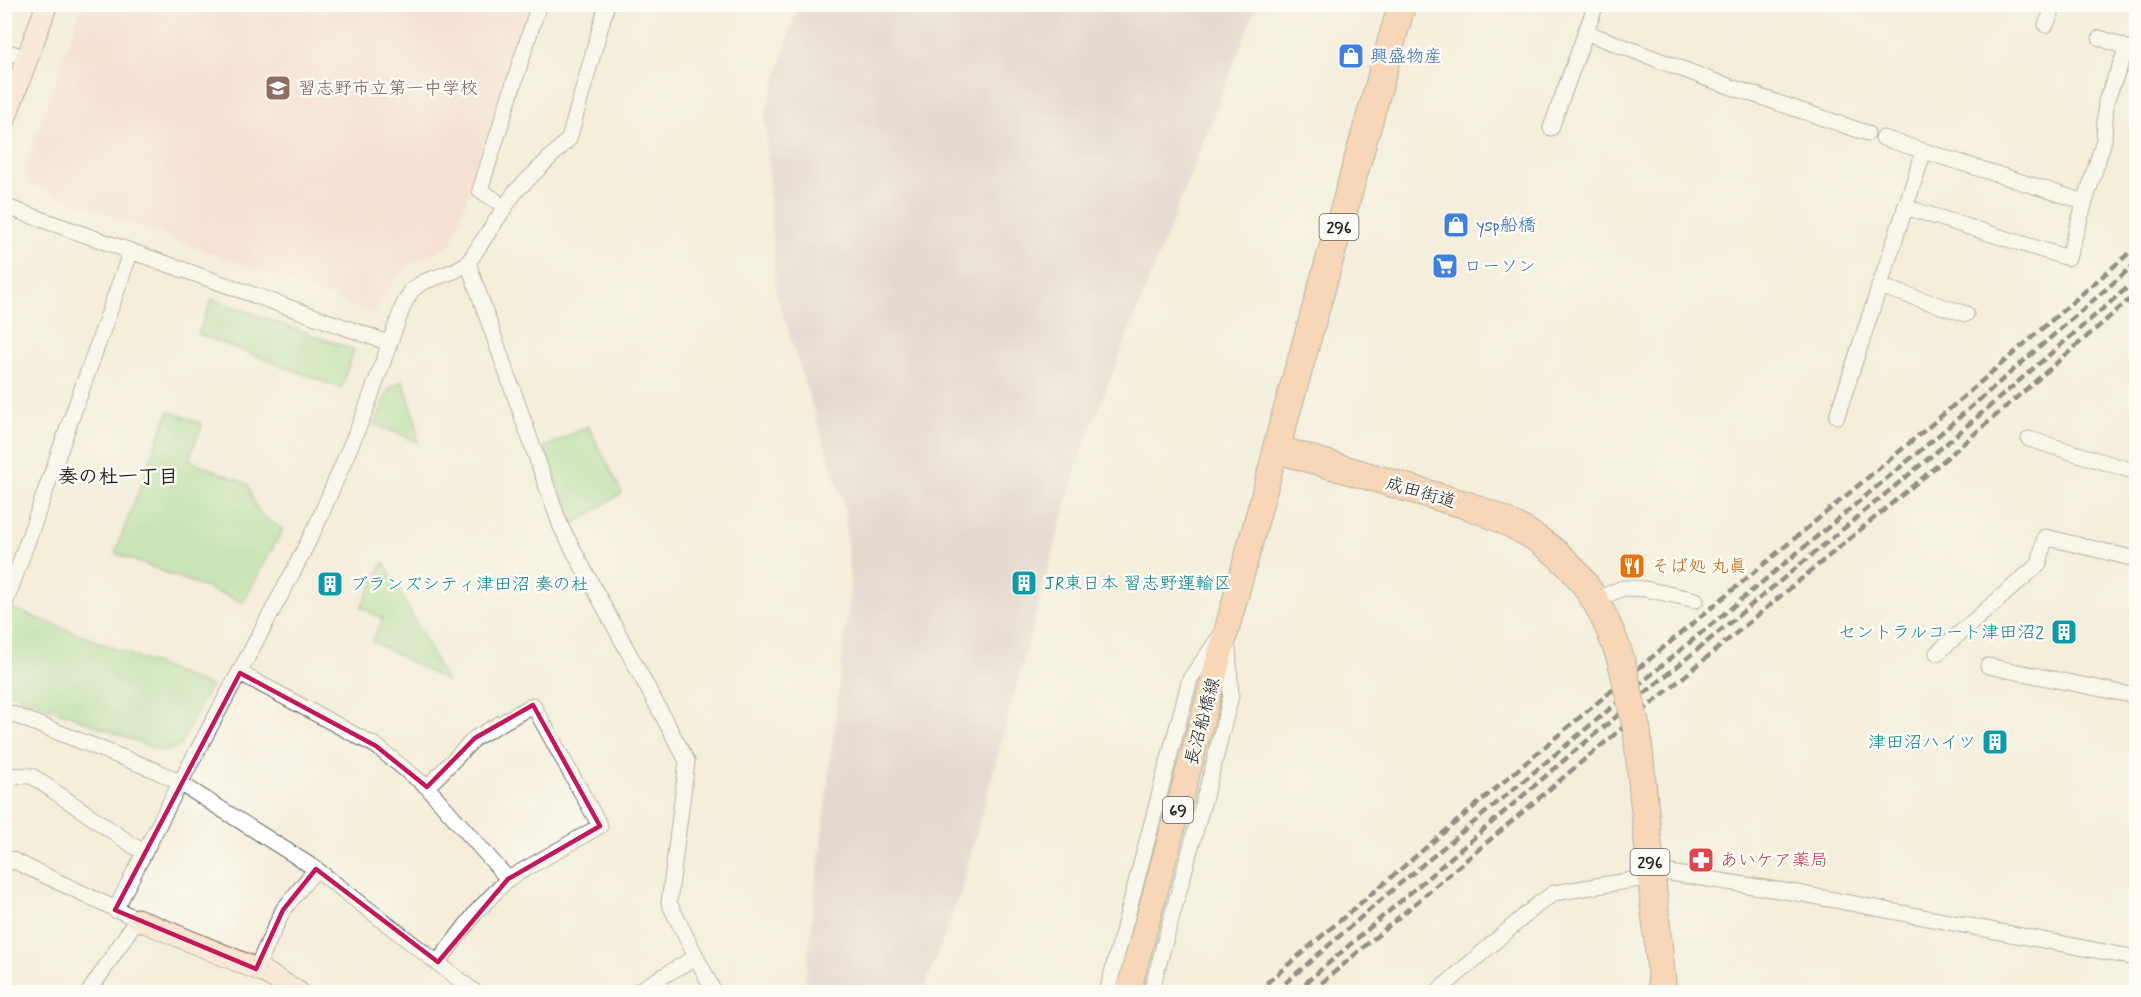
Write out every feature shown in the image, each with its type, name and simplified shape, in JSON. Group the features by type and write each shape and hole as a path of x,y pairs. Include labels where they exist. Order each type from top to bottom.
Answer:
{"highway":[{"name":"296","path":"1276,449 1402,4"},
{"name":"成田街道","path":"1276,449 1497,516 1531,534 1561,556 1581,578 1611,631 1622,663 1637,731 1664,993"}],"main road":[{"name":"長沼船橋線","path":"1128,993 1276,449"}],"street":[{"path":"4,122 47,4"},
{"path":"495,200 480,190 539,4"},
{"path":"115,910 293,572 339,475 403,306 412,290 423,282 454,271 468,263 515,192 569,139 607,4"},
{"path":"1551,128 1596,4"},
{"path":"2046,25 2055,4"},
{"path":"1585,32 1710,80 1867,133"},
{"path":"1905,207 2068,258 2104,140 2106,101 2132,49 2100,38"},
{"path":"4,51 28,58"},
{"path":"1883,138 2085,202"},
{"path":"1837,416 1924,152"},
{"path":"4,206 389,343"},
{"path":"4,607 131,251"},
{"path":"468,263 561,527 687,761 669,903 714,993"},
{"path":"1879,286 1966,314"},
{"path":"2029,440 2136,471"},
{"path":"1937,653 2039,564 2045,537 2136,559"},
{"path":"1595,600 1623,588 1657,591 1696,600"},
{"path":"1107,993 1190,679 1227,627"},
{"path":"1151,993 1231,696 1227,627"},
{"path":"1988,666 2136,696"},
{"path":"240,673 376,746 427,787 508,879"},
{"path":"427,787 475,738 533,705 600,826 508,879 477,911 438,962"},
{"path":"4,711 157,771 180,783 316,869 475,993"},
{"path":"4,775 32,776 144,853"},
{"path":"4,867 10,859 115,910 256,969 298,993"},
{"path":"256,969 283,910 316,869"},
{"path":"1437,993 1537,905 1554,893 1651,874 1803,894 2136,958"},
{"path":"88,993 137,919"},
{"path":"636,993 696,957"},
{"path":"4,988 11,993"}],"highlighted area":[{"path":"240,673 376,746 427,787 475,738 533,705 600,826 508,879 438,962 316,869 283,910 256,969 115,910"}],"shaded area":[{"name":"習志野市立第一中学校","path":"82,4 529,5 452,244 413,263 400,274 389,288 376,315 31,185 24,171"},
{"path":"798,5 1257,5 1077,464 960,894 923,992 804,992 850,590 845,509 776,293 765,116"}],"green space":[{"path":"212,299 354,350 341,388 198,334"},
{"path":"403,380 416,422 418,442 375,424 389,389"},
{"path":"169,411 202,424 189,460 248,484 259,512 283,529 243,602 115,553"},
{"path":"588,426 622,493 572,525 544,448"},
{"path":"384,562 446,681 372,641 383,619 361,607"},
{"path":"12,608 210,686 180,746 163,752 5,690 4,627"}],"railway":[{"path":"1256,992 1562,732 1931,425 2136,247"},
{"path":"1275,992 1396,887 1940,434 2136,263"},
{"path":"1295,992 1576,750 1947,443 2136,280"},
{"path":"1311,992 1585,759 1956,450 2136,294"}],"place":[{"name":"興盛物産","path":"1351,56"},
{"name":"習志野市立第一中学校","path":"278,88"},
{"name":"ysp船橋","path":"1456,225"},
{"name":"ローソン","path":"1445,266"},
{"name":"そば処 丸眞","path":"1632,566"},
{"name":"JR東日本 習志野運輸区","path":"1024,583"},
{"name":"ブランズシティ津田沼 奏の杜","path":"330,584"},
{"name":"セントラルコート津田沼2","path":"2064,632"},
{"name":"津田沼ハイツ","path":"1995,742"},
{"name":"あいケア薬局","path":"1701,860"}],"district":[{"name":"奏の杜一丁目","path":"118,476"}]}
